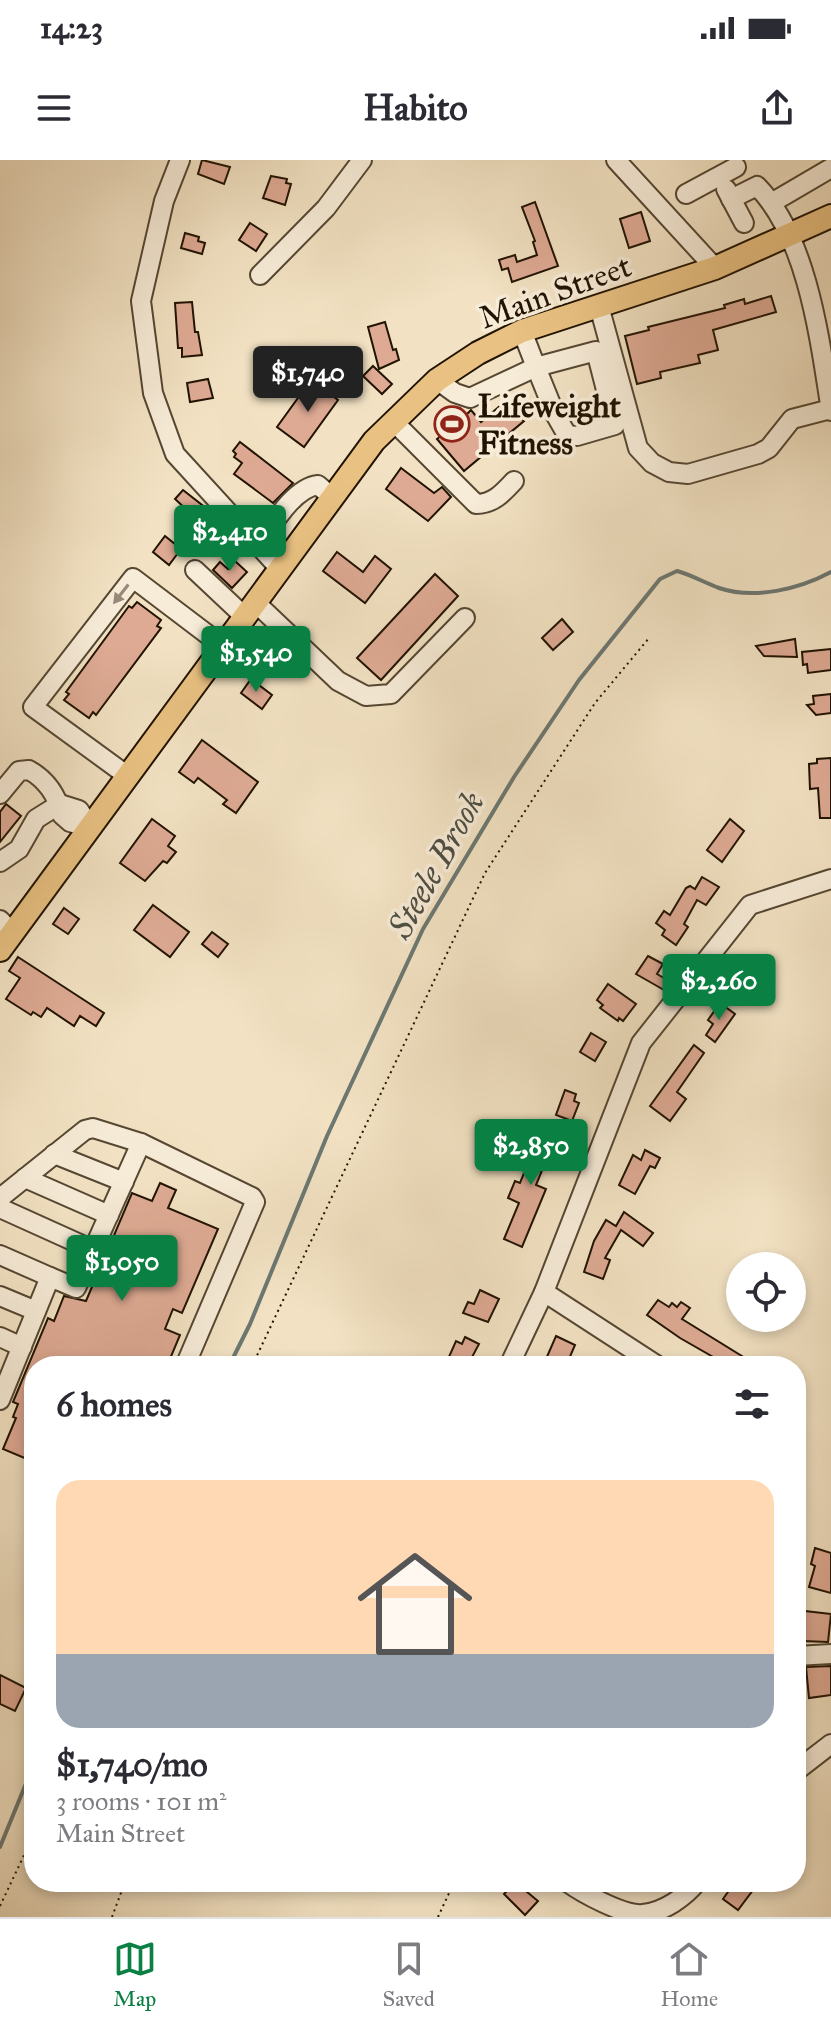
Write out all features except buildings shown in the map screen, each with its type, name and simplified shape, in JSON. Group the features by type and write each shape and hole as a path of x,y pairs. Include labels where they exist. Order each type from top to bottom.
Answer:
{"main road":[{"name":"Main Street","path":"4,934 91,828 393,421 437,380 478,353 522,331 715,268 831,216"}],"street":[{"path":"180,160 164,201 141,301 153,393 175,454 281,570"},
{"path":"260,275 326,208 362,160"},
{"path":"616,160 715,268"},
{"path":"599,306 638,448 652,463 669,472 688,474 758,454 769,448 792,419 831,410 809,297 789,237 773,202 733,167"},
{"path":"686,194 733,167"},
{"path":"733,167 731,199 744,223"},
{"path":"773,202 830,170"},
{"path":"731,199 757,186"},
{"path":"437,380 455,393 470,398 536,367 596,351 615,425 577,436 567,435 555,414 536,367 522,331"},
{"path":"393,421 476,504 499,497 514,481"},
{"path":"258,545 294,500 310,486 318,485 333,498"},
{"path":"195,570 252,611 338,681 366,696 391,694 465,618"},
{"path":"129,777 33,707 133,578 224,647"},
{"path":"0,794 19,771 29,770 38,775 60,804 62,815 70,822 91,828"},
{"path":"0,862 19,849 36,819 60,804"},
{"path":"514,1356 544,1292 641,1043 750,905 831,879"},
{"path":"0,1198 85,1130 93,1128 141,1143 252,1197 255,1202 189,1356"},
{"path":"0,1255 76,1288 141,1143"},
{"path":"54,1154 124,1182"},
{"path":"25,1178 109,1215"},
{"path":"0,1208 93,1250"},
{"path":"0,1400 4,1379 22,1347 50,1277"},
{"path":"544,1292 643,1356"},
{"path":"0,1296 36,1311"},
{"path":"0,1337 22,1347"},
{"path":"806,1655 831,1654"},
{"path":"806,1763 831,1744"},
{"path":"581,1892 590,1898 642,1914 684,1898 689,1892"}],"path":[{"path":"257,1356 485,873 595,703 649,638"},
{"path":"0,1906 24,1855"},
{"path":"112,1917 121,1892"},
{"path":"438,1917 450,1892"}],"waterway":[{"name":"Steele Brook","path":"234,1356 327,1136 423,929 514,777 579,680 660,579 677,571 719,588 747,593 791,588 831,572"},
{"name":"Steele Brook","path":"0,1847 24,1788"}],"place":[{"name":"Lifeweight Fitness","path":"452,424"}]}
